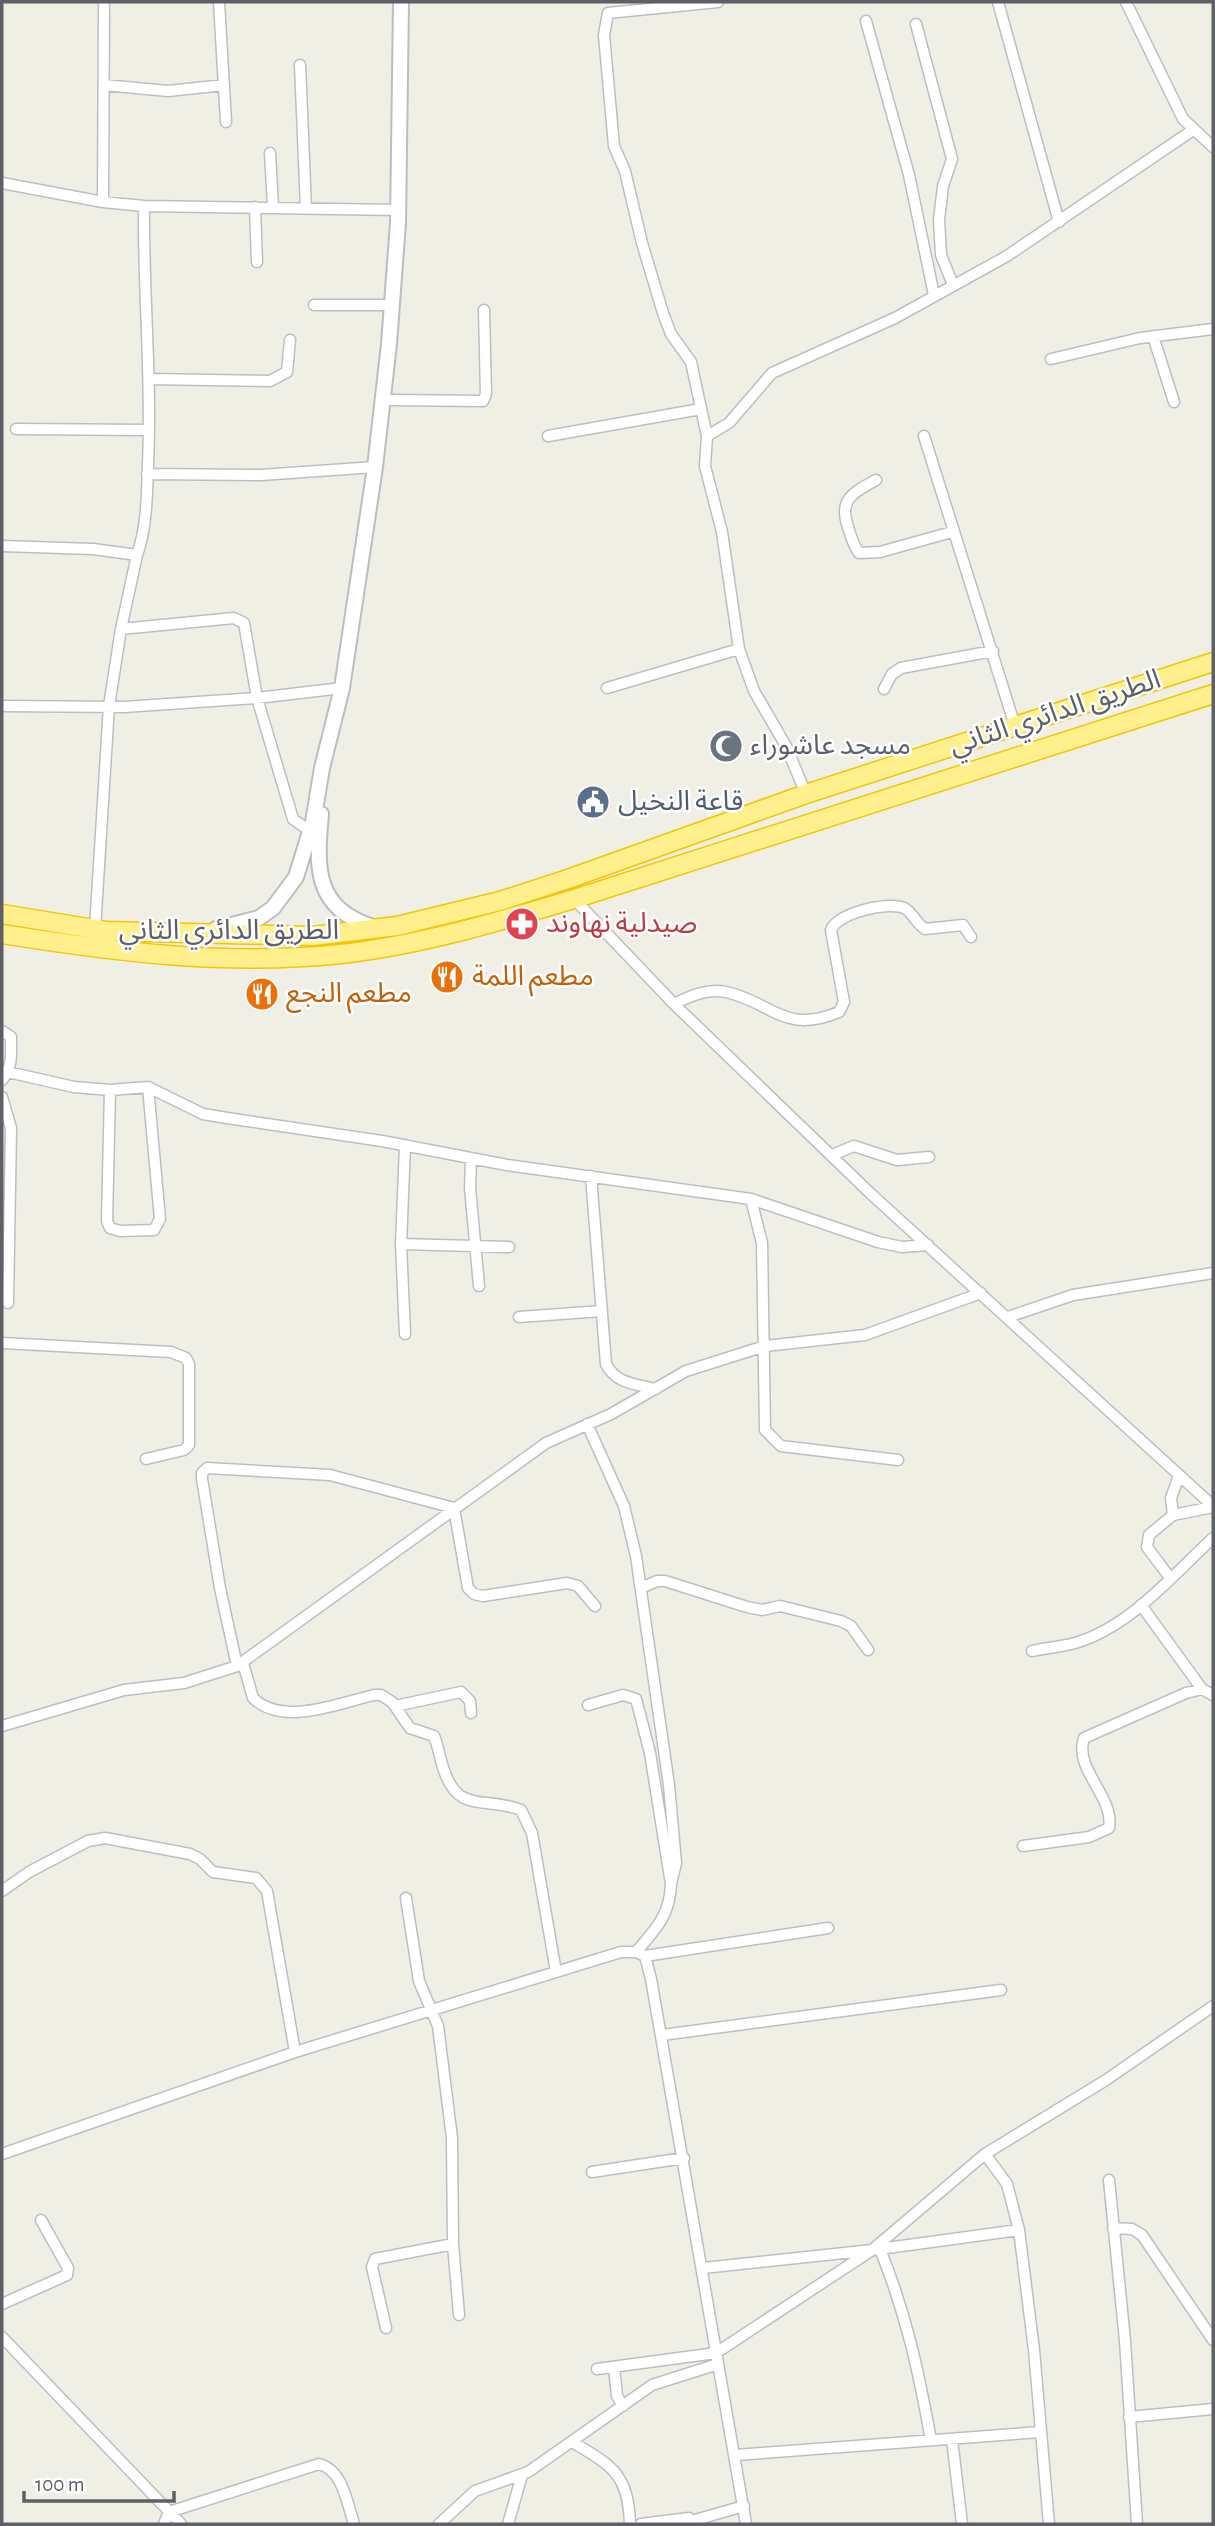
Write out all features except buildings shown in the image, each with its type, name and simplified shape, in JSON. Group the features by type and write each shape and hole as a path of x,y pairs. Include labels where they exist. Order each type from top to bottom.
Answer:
{"highway":[{"name":"الطريق الدائري الثاني","path":"2,914 95,929 313,936 377,929 445,916 545,887 806,794 1213,662"},
{"path":"1211,695 1170,700 1161,698 1161,690 1173,682 1213,668"},
{"name":"الطريق الدائري الثاني","path":"2,934 99,949 213,958 315,956 448,934 573,899 1211,695"},
{"path":"1015,726 1058,723 1062,734 1036,750"}],"street":[{"path":"103,202 104,2"},
{"path":"219,2 226,122"},
{"path":"188,933 259,918 274,908 296,877 311,832 322,768 342,688 375,467 392,305 398,210 403,2"},
{"path":"377,929 347,918 328,898 321,878 321,822 324,786 370,559 400,314 406,184 403,2"},
{"path":"718,2 608,13 604,35 614,146 625,172 663,313 671,334 691,362 707,436 705,466 722,533 739,649 754,691 786,746 806,794"},
{"path":"998,2 1059,222"},
{"path":"1126,2 1183,119 1213,147"},
{"path":"866,20 909,175 934,295"},
{"path":"916,24 952,159 943,186 939,220 941,255 953,285"},
{"path":"300,65 306,208"},
{"path":"104,85 168,91 224,85"},
{"path":"707,436 729,423 772,373 852,340 1007,256 1193,130"},
{"path":"270,153 273,207"},
{"path":"2,183 103,202 144,206 398,210"},
{"path":"95,929 109,706 121,629 143,529 148,474 149,379 144,206"},
{"path":"254,207 257,262"},
{"path":"314,305 392,305"},
{"path":"390,400 483,401 486,394 487,342 484,310"},
{"path":"1051,359 1153,336 1213,329"},
{"path":"1153,336 1174,402"},
{"path":"149,379 270,381 287,372 290,340"},
{"path":"548,436 701,409"},
{"path":"16,429 149,430"},
{"path":"924,436 1015,726"},
{"path":"148,474 261,475 375,467"},
{"path":"876,480 852,494 844,504 844,517 859,553 865,555 880,552 952,532"},
{"path":"2,546 93,549 137,555"},
{"path":"121,629 240,619 247,629 257,698 293,819 311,832"},
{"path":"607,688 739,649"},
{"path":"884,689 892,674 901,668 993,651"},
{"path":"2,706 109,706 257,698 342,688"},
{"path":"573,899 674,1004 832,1155 1213,1507"},
{"path":"674,1004 693,995 724,992 743,997 777,1016 792,1019 815,1020 838,1012 844,1002 831,930 838,918 850,914 898,906 906,910 925,929 964,925 971,937"},
{"path":"2,1031 11,1037 5,1076 110,1090 148,1087 203,1114 405,1145 471,1158 751,1199 878,1242 902,1247 928,1245"},
{"path":"110,1090 107,1222 110,1228 120,1231 154,1230 160,1219 148,1087"},
{"path":"2,1097 11,1128 6,1215 8,1303"},
{"path":"405,1145 401,1244 405,1334"},
{"path":"832,1155 854,1146 897,1160 929,1157"},
{"path":"471,1158 479,1286"},
{"path":"591,1176 606,1364 611,1374 622,1381 656,1389"},
{"path":"751,1199 762,1243 765,1430 771,1440 781,1446 898,1460"},
{"path":"401,1244 509,1247"},
{"path":"1008,1317 1073,1295 1213,1273"},
{"path":"2,1726 124,1690 184,1683 240,1664 546,1443 656,1389 685,1371 765,1346 865,1335 981,1293"},
{"path":"519,1317 602,1311"},
{"path":"2,1343 171,1352 186,1358 189,1364 189,1445 184,1450 145,1459"},
{"path":"587,1424 624,1506 641,1588 669,1785 676,1863 666,1916 640,1954 662,2035 747,2524"},
{"path":"454,1508 330,1475 207,1468 202,1473 220,1588 240,1664 253,1698 276,1712 293,1712 374,1695 387,1698 410,1728 435,1736 445,1774 456,1795 463,1800 508,1805 522,1810 532,1833 556,1972"},
{"path":"1173,1515 1171,1498 1179,1476"},
{"path":"1170,1578 1147,1547 1146,1541 1173,1515 1213,1507"},
{"path":"454,1508 468,1588 474,1594 483,1596 567,1583 578,1586 595,1605"},
{"path":"1032,1651 1076,1643 1141,1605 1213,1538"},
{"path":"641,1588 649,1583 665,1581 747,1607 762,1610 780,1605 841,1621 852,1626 868,1650"},
{"path":"1141,1605 1202,1689 1213,1695"},
{"path":"1023,1846 1089,1837 1109,1828 1108,1812 1082,1753 1084,1738 1186,1693 1202,1689"},
{"path":"395,1706 461,1692 470,1701 471,1713"},
{"path":"588,1705 623,1695 636,1699 650,1753 671,1884"},
{"path":"2,1891 29,1872 88,1841 105,1838 190,1854 200,1859 213,1872 256,1878 267,1891 295,2052"},
{"path":"406,1898 419,1981 438,2026 452,2138 453,2244 459,2315"},
{"path":"2,2154 295,2052 621,1952 640,1954 828,1928"},
{"path":"662,2035 1001,1990"},
{"path":"597,2369 716,2353 876,2250 985,2154 1106,2080 1213,2006"},
{"path":"985,2154 1007,2184 1019,2230 1049,2524"},
{"path":"592,2172 684,2158"},
{"path":"1109,2179 1137,2524"},
{"path":"2,2304 67,2275 68,2268 41,2220"},
{"path":"1114,2228 1132,2229 1142,2235 1213,2340"},
{"path":"703,2268 876,2250 1019,2230"},
{"path":"386,2328 372,2267 375,2259 453,2244"},
{"path":"876,2250 907,2319 931,2440"},
{"path":"2,2337 181,2524"},
{"path":"439,2524 482,2487 522,2475 652,2385 718,2364"},
{"path":"614,2367 617,2396 623,2406"},
{"path":"1129,2417 1213,2409"},
{"path":"736,2455 1040,2432"},
{"path":"952,2439 962,2524"},
{"path":"572,2442 609,2463 620,2476 629,2496 630,2524"},
{"path":"164,2524 169,2512 319,2464 330,2466 337,2473 354,2524"},
{"path":"508,2524 522,2475"},
{"path":"681,2524 744,2505"},
{"path":"641,2524 699,2517"}],"place":[{"name":"مسجد عاشوراء","path":"726,746"},
{"name":"قاعة النخيل","path":"593,802"},
{"name":"صيدلية نهاوند","path":"522,924"},
{"name":"مطعم اللمة","path":"447,977"},
{"name":"مطعم النجع","path":"262,994"}]}
